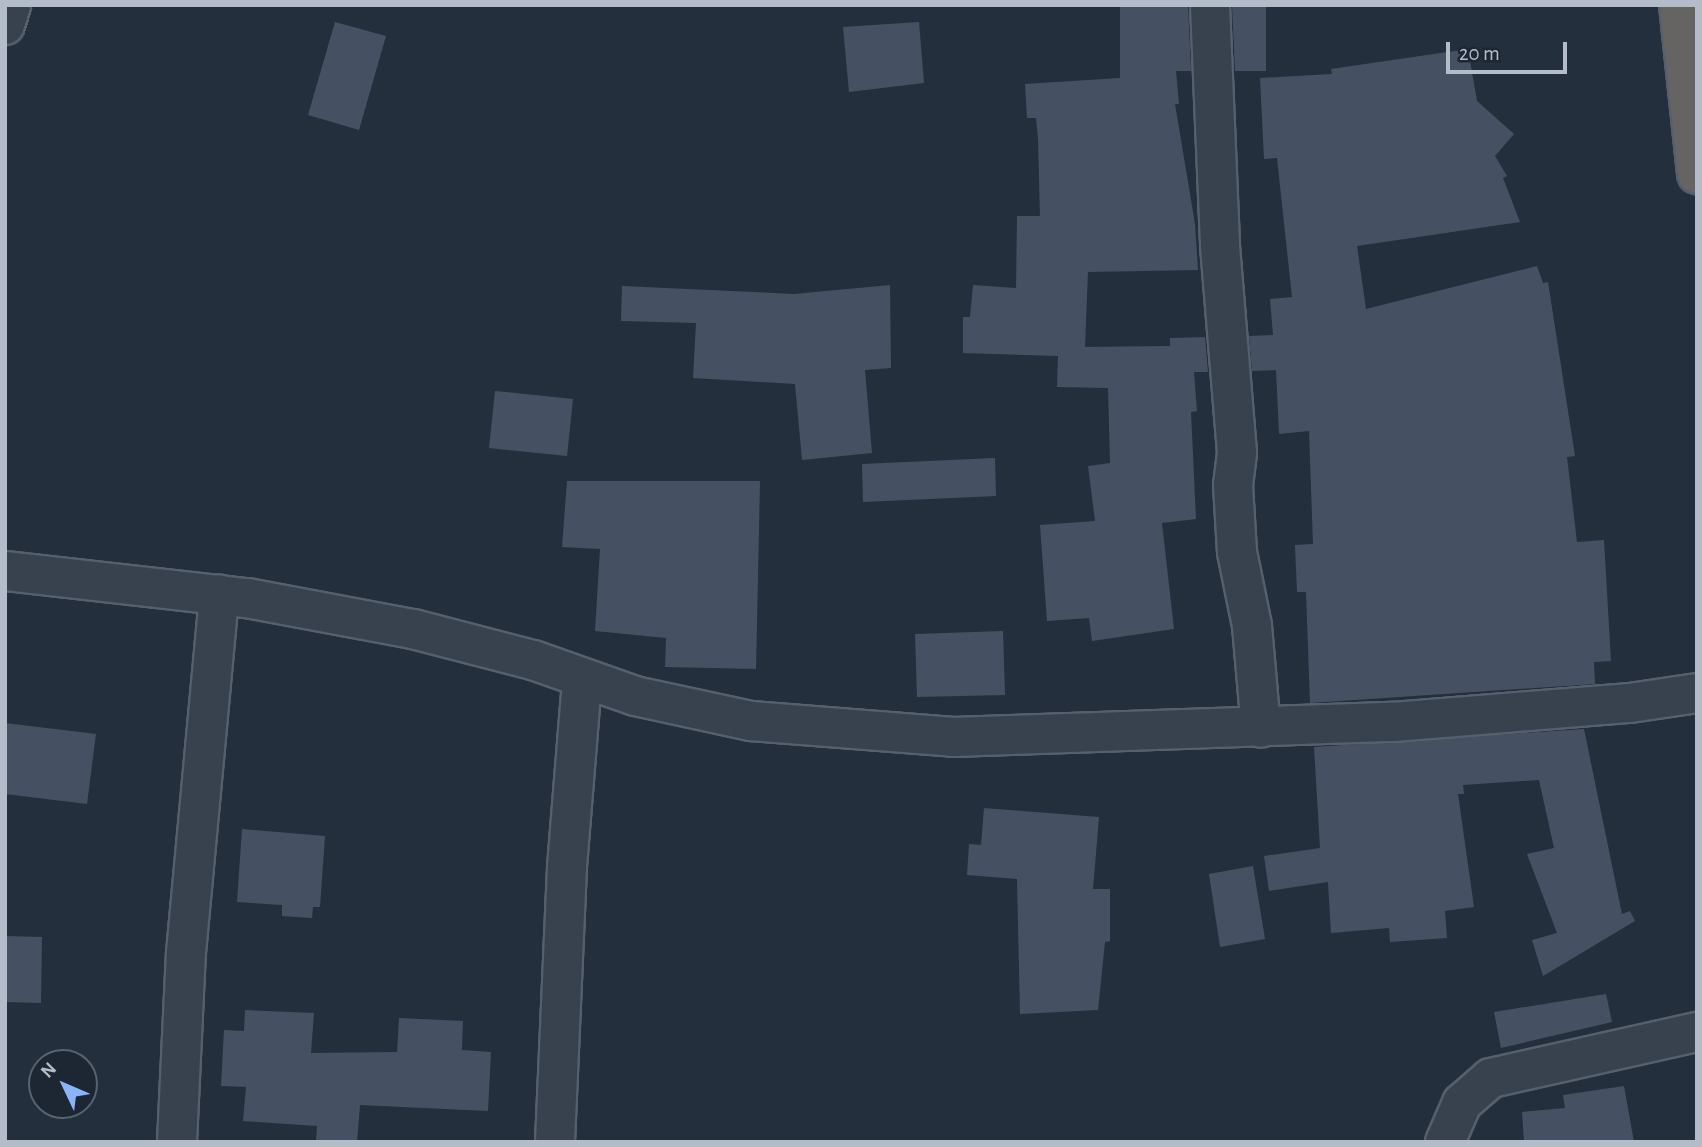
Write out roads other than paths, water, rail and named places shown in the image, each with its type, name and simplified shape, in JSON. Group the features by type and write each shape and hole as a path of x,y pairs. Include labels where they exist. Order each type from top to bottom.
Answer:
{"highway":[{"path":"1679,5 1697,174"}],"street":[{"path":"5,25 12,5"},
{"path":"1210,5 1220,246 1237,453 1233,485 1237,552 1252,626 1261,729"},
{"path":"5,571 219,595 413,628 533,660 582,680 751,721 953,737 1261,729 1602,705 1697,693"},
{"path":"177,1142 186,953 219,595"},
{"path":"555,1142 567,867 582,680"},
{"path":"1445,1142 1462,1103 1491,1078 1697,1032"}]}
